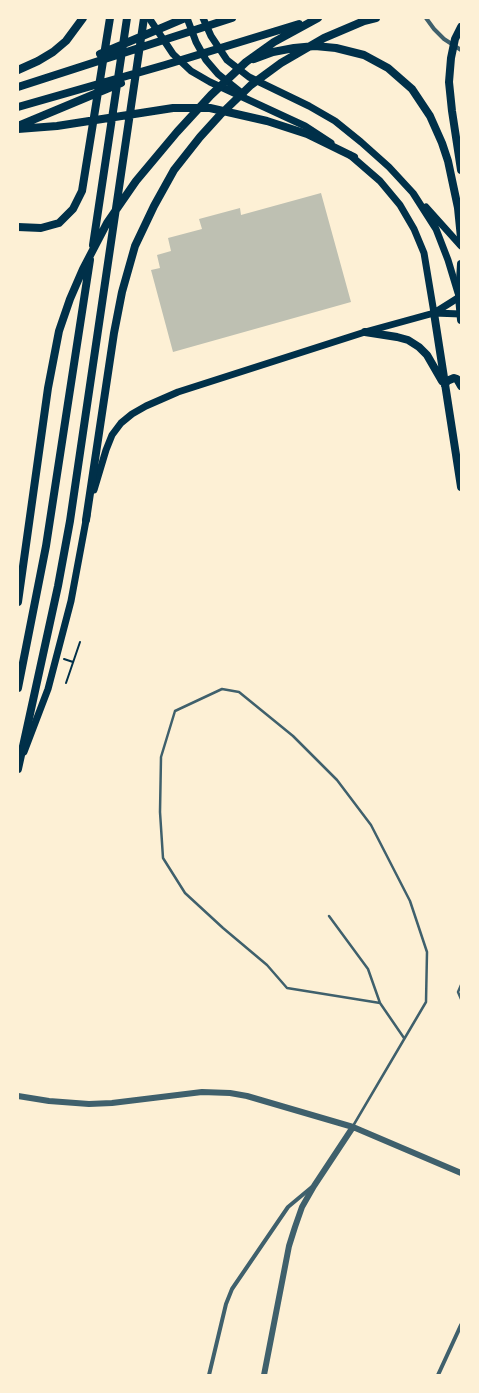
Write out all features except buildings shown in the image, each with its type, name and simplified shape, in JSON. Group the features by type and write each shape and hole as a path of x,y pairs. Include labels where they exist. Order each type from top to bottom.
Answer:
{"main road":[{"path":"18,70 53,52 66,41 83,18"},
{"path":"18,227 41,228 59,223 73,209 82,191 110,18"},
{"path":"18,688 39,582 68,409 127,18"},
{"path":"18,770 58,586 71,513 144,18"},
{"path":"149,18 173,54 191,71 210,82 305,126 354,157 380,181 400,205 414,229 424,253 461,487"},
{"path":"52,75 186,18 196,42 206,60 218,74 253,101"},
{"path":"203,18 211,36 226,60 249,78 291,99 309,106 335,121 389,167 461,246"},
{"path":"18,87 232,18"},
{"path":"18,602 48,388 59,331 70,299 83,269 107,223 136,181 176,132 211,95 246,62 274,42 319,18"},
{"path":"18,107 165,65 319,18"},
{"path":"18,770 50,682 75,587 114,333 122,292 135,246 154,206 174,170 200,137 251,85 281,63 324,38 376,18"},
{"path":"461,27 455,39 451,58 449,82 461,170"},
{"path":"246,62 273,52 315,46 336,48 364,56 388,68 412,89 438,130 448,161 458,208 461,238"},
{"path":"18,126 165,65"},
{"path":"18,129 57,126 173,108 210,108 267,121 307,134 354,157"},
{"path":"413,193 436,229 460,296"},
{"path":"461,264 461,320"},
{"path":"434,313 460,296"},
{"path":"86,520 106,450 112,436 121,423 132,414 146,406 178,392 364,332 434,313 461,314"},
{"path":"364,332 397,337 408,340 419,347 427,355 445,385"},
{"path":"445,385 447,381 454,378 457,379 461,386"}],"street":[{"path":"426,18 444,39 461,50"},
{"path":"18,1096 56,1102 89,1104 112,1103 202,1092 223,1092 247,1096 353,1127 461,1173"},
{"path":"264,1375 288,1246 302,1206 353,1127"},
{"path":"209,1375 226,1304 232,1289 288,1207 314,1186"},
{"path":"438,1375 461,1325"}],"lane":[{"path":"353,1127 426,1002 427,952 410,901 371,825 337,780 293,736 239,692 222,688 175,712 161,757 160,812 163,858 185,893 223,928 267,965 287,988 380,1003"},
{"path":"329,916 368,969 380,1003 404,1038"},
{"path":"461,985 458,992 461,999"}],"path":[{"path":"66,683 80,642"}]}
